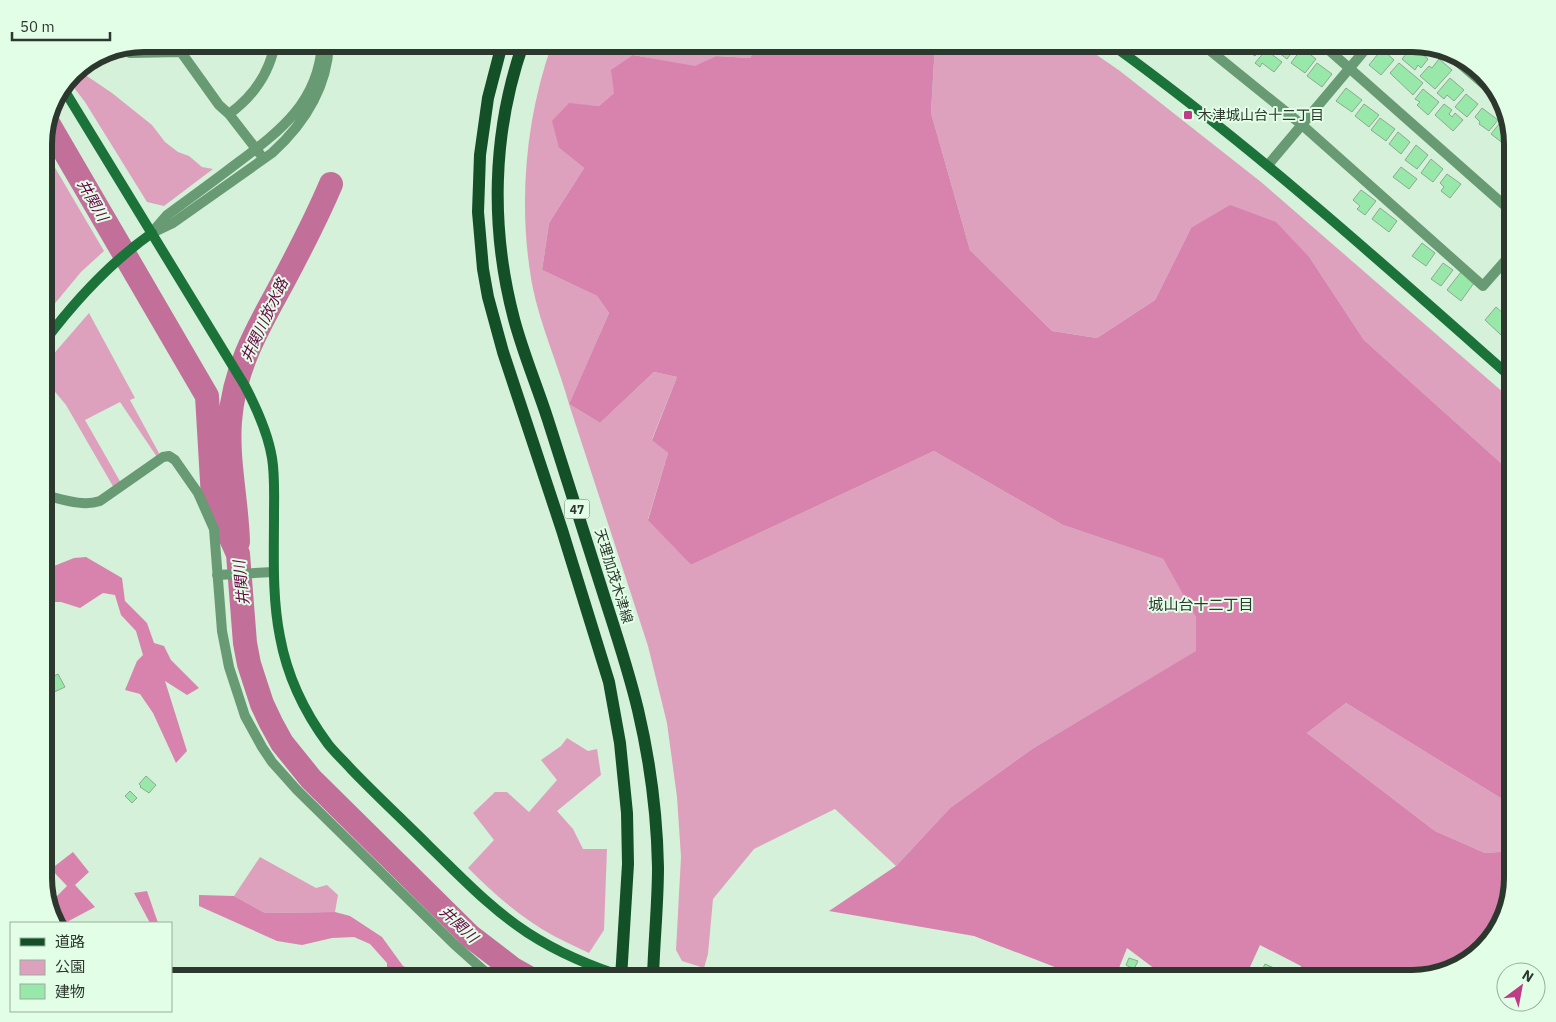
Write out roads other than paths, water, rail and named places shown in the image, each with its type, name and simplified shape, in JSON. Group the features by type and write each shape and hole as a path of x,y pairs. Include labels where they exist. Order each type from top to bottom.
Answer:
{"main road":[{"name":"47","path":"500,52 488,98 480,155 478,212 483,269 488,297 503,352 562,530 609,682 620,743 627,813 628,864 623,970"},
{"name":"天理加茂木津線","path":"521,52 510,88 500,148 498,207 502,265 514,321 586,536 638,711 650,777 658,869 653,970"}],"street":[{"path":"144,52 181,52 262,159"},
{"path":"229,114 248,99 263,78 269,67 273,52"},
{"path":"152,233 167,215 280,130 300,106 314,79 320,52"},
{"path":"53,331 84,294 135,245 152,233 173,223 285,141 306,114 321,82 328,52"},
{"path":"1122,52 1214,121 1268,165 1504,371"},
{"path":"1212,52 1301,124 1483,286 1504,262"},
{"path":"1331,52 1504,205"},
{"path":"1268,165 1363,52"},
{"path":"67,95 245,386 258,414 272,458 274,490 273,572 280,637 299,695 329,746 364,783 464,880 507,918 550,946 600,970"},
{"path":"53,497 92,504 100,501 158,460 166,456 172,458 198,493 214,529 222,631 229,667 245,716 262,747 278,770 297,790 454,944 483,970"},
{"path":"219,575 273,572"}],"waterway":[{"name":"井関川","path":"53,132 207,396 213,498 238,554 245,643 249,664 262,704 282,743 311,779 470,936 515,970"},
{"name":"井関川放水路","path":"238,542 229,436 232,401 249,348 303,244 331,184"}],"place":[{"name":"木津城山台十二丁目","path":"1188,115"}],"district":[{"name":"城山台十二丁目","path":"1201,604"}]}
